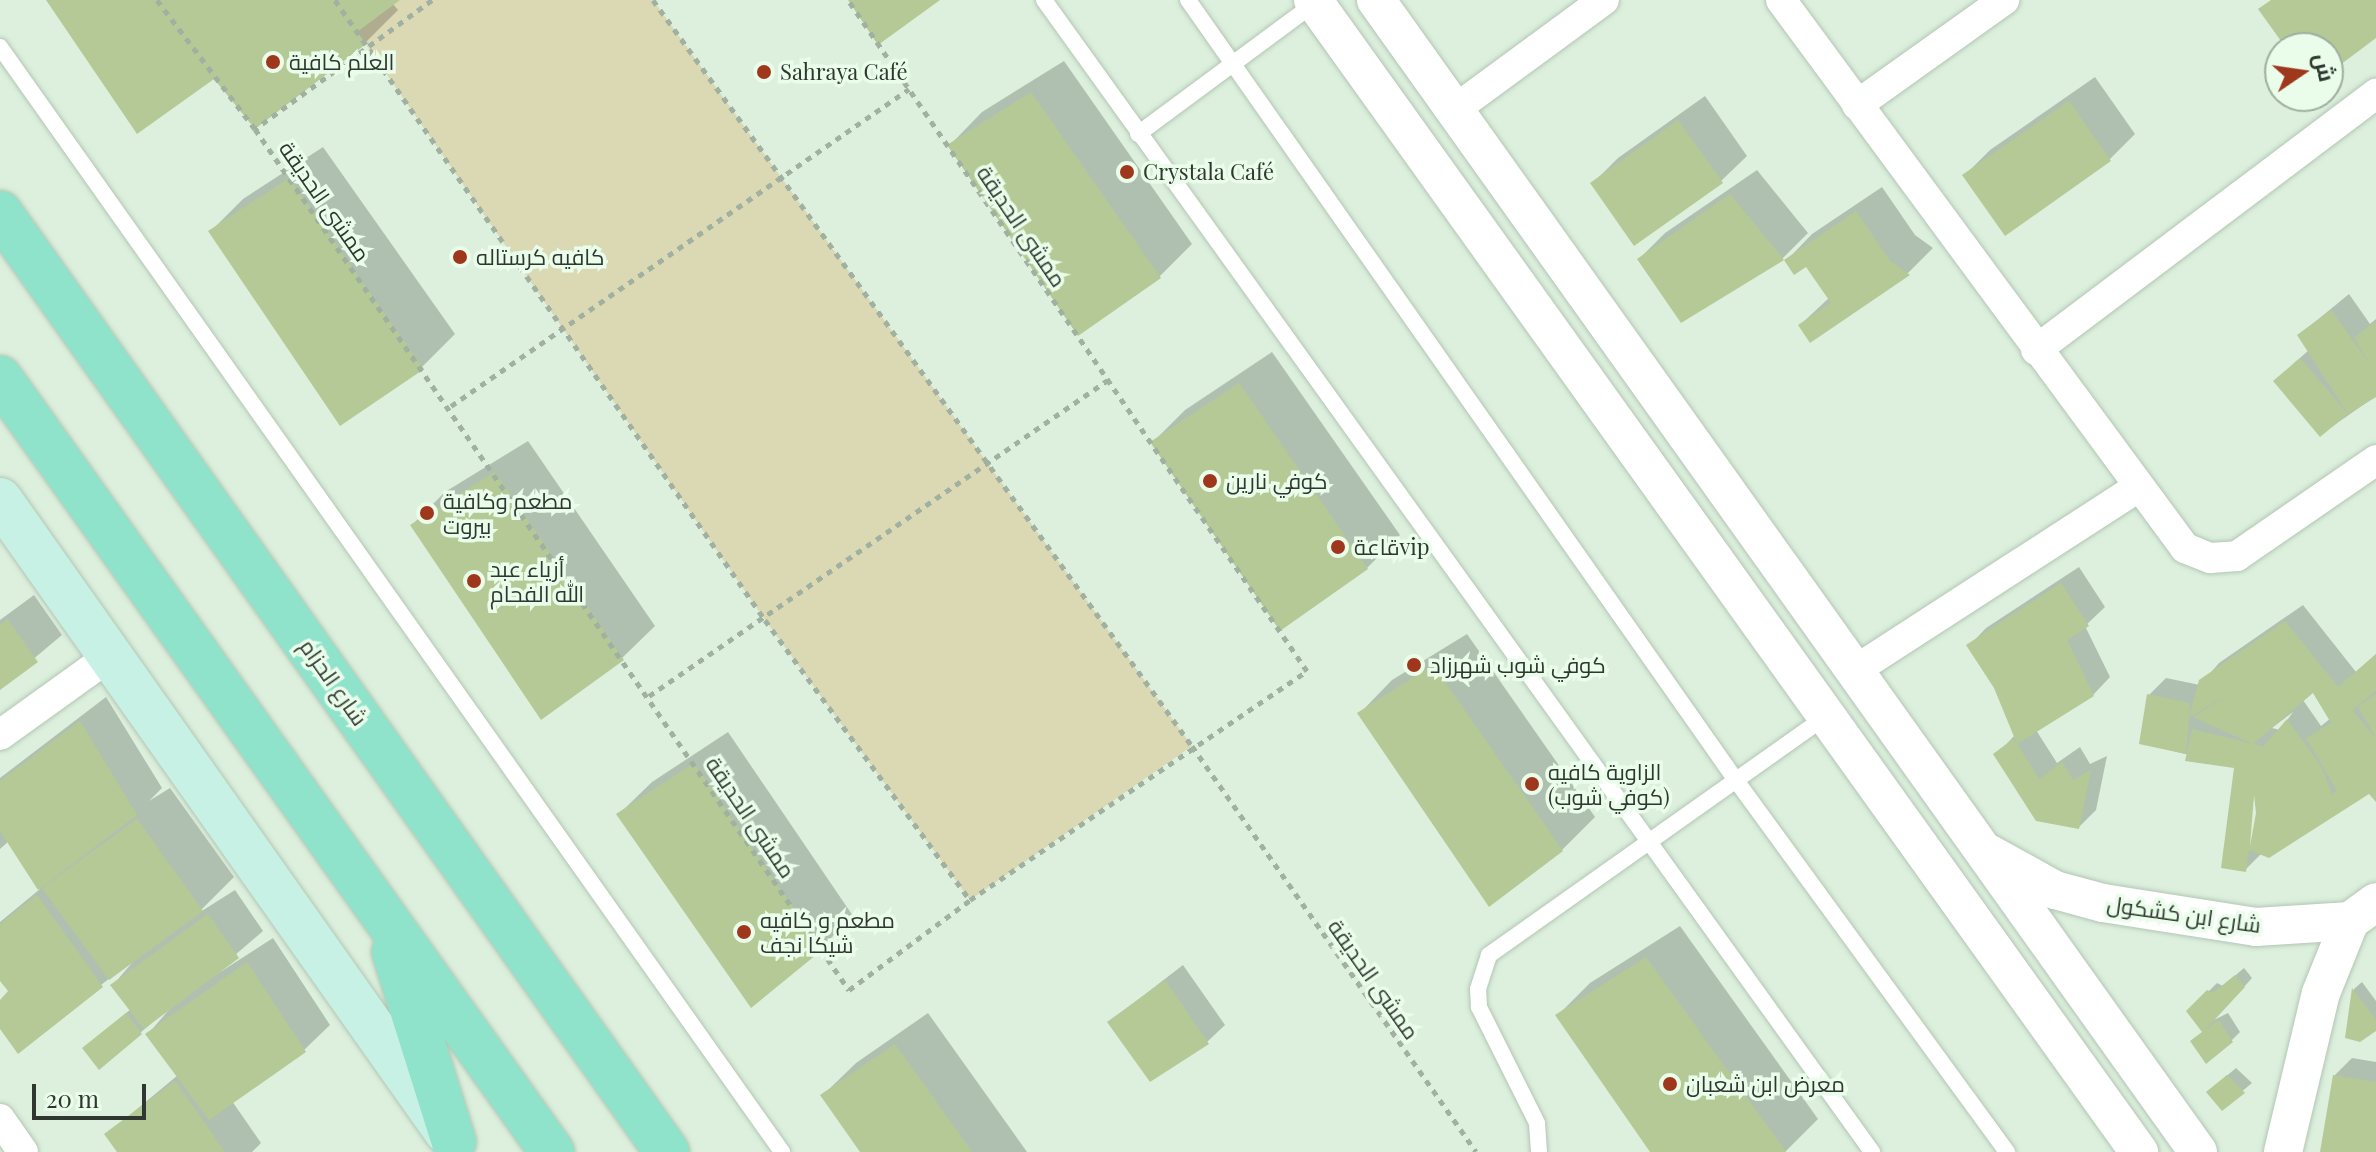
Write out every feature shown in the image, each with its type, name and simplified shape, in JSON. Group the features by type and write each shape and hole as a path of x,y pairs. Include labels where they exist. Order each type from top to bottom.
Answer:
{"main road":[{"name":"شارع الحزام","path":"0,213 667,1152"},
{"path":"0,265 17,264 45,276"},
{"path":"0,378 552,1152"},
{"path":"0,500 458,1147"},
{"path":"383,915 458,1147"}],"street":[{"path":"1376,0 2198,1152"},
{"path":"1454,110 1604,0"},
{"path":"1781,0 2036,350 2185,548 2224,559 2249,549 2376,460"},
{"path":"1857,105 2004,0"},
{"path":"1314,2 2139,1152"},
{"path":"2036,350 2376,94"},
{"path":"1578,370 1618,342"},
{"path":"1854,671 2138,487"},
{"path":"0,735 110,656"},
{"name":"شارع ابن كشكول","path":"1981,850 2055,890 2103,903 2256,927 2363,912"},
{"name":"شارع ابن كشكول","path":"2283,1152 2321,993 2363,912"},
{"path":"0,1119 23,1152"}],"lane":[{"path":"1044,0 1872,1152"},
{"path":"1188,0 1735,779 2007,1152"},
{"path":"1138,134 1314,2"},
{"path":"0,47 782,1152"},
{"path":"1539,1152 1537,1123 1479,1007 1481,972 1489,955 1647,840 1826,716"}],"path":[{"path":"157,0 255,129"},
{"path":"335,0 765,620 970,900"},
{"name":"ممشى الحديقة","path":"432,0 366,44 255,129 451,406 849,990 970,900 1192,746 1307,671 848,0"},
{"name":"ممشى الحديقة","path":"653,0 782,173 1192,746 1476,1152"},
{"path":"451,406 782,173 909,89"},
{"path":"649,696 765,620 987,461 1108,380"}],"shaded area":[{"path":"335,0 653,0 1192,746 970,900 765,620"}],"building":[{"path":"46,0 400,0 357,32 366,44 255,129 214,79 137,134"},
{"path":"848,0 940,0 878,45"},
{"path":"2271,0 2376,0 2376,38 2344,62 2344,32 2275,32 2258,9"},
{"path":"1031,92 1161,278 1078,336 947,145"},
{"path":"2069,101 2111,161 2005,236 1962,175"},
{"path":"1678,120 1723,183 1634,246 1590,183"},
{"path":"289,178 424,369 340,426 208,231"},
{"path":"1730,194 1784,260 1681,323 1637,259"},
{"path":"1856,211 1890,261 1910,275 1810,343 1798,325 1831,303 1806,267 1794,275 1784,260"},
{"path":"2331,310 2374,370 2354,338 2376,321 2376,397 2348,414 2297,335"},
{"path":"2300,358 2348,414 2320,437 2273,381"},
{"path":"1239,383 1368,569 1280,631 1150,442"},
{"path":"495,472 624,660 541,720 410,525"},
{"path":"2061,583 2089,626 2067,640 2094,696 2017,744 1994,688 1966,645"},
{"path":"7,619 38,662 0,690 0,625"},
{"path":"2285,621 2338,687 2376,654 2376,691 2352,710 2376,739 2376,802 2369,794 2269,858 2249,850 2246,872 2221,868 2234,768 2185,761 2192,729 2253,744 2193,717 2233,692 2189,717 2199,680","holes":["2313,693 2331,723 2306,738 2337,791 2332,794 2322,768 2287,719 2263,747 2253,744","2254,795 2256,813 2250,846"]},
{"path":"1433,665 1563,851 1489,907 1357,713"},
{"path":"2147,694 2190,703 2186,754 2139,744"},
{"path":"2376,694 2376,738 2358,707"},
{"path":"80,721 137,815 38,890 0,831 0,781"},
{"path":"2013,739 2039,779 2062,762 2073,780 2091,770 2079,829 2036,821 1993,754"},
{"path":"694,763 822,950 751,1008 616,814"},
{"path":"137,819 203,911 109,980 42,888"},
{"path":"37,895 103,987 18,1054 0,1029 0,1000 8,991 0,981 0,924"},
{"path":"208,914 239,958 144,1029 110,985"},
{"name":"معرض ابن شعبان","path":"1646,957 1786,1152 1650,1152 1555,1015"},
{"path":"247,962 306,1052 209,1120 145,1034"},
{"path":"2235,975 2245,987 2205,1030 2219,1020 2233,1042 2206,1064 2190,1041 2202,1032 2186,1011 2207,990 2213,993"},
{"path":"1165,980 1209,1044 1150,1082 1107,1022"},
{"path":"2352,988 2376,1020 2376,1031 2360,1042 2345,1038"},
{"path":"126,1013 142,1034 99,1070 82,1048"},
{"path":"895,1044 972,1152 860,1152 820,1095"},
{"path":"2227,1075 2245,1093 2222,1111 2206,1092"},
{"path":"2333,1075 2376,1082 2376,1152 2320,1152"},
{"path":"175,1081 225,1152 117,1152 104,1134"}],"place":[{"name":"العلم كافية","path":"273,62"},
{"name":"Sahraya Café","path":"764,72"},
{"name":"Crystala Café","path":"1127,172"},
{"name":"كافيه كرستاله","path":"460,257"},
{"name":"كوفي نارين","path":"1210,481"},
{"name":"مطعم وكافية بيروت","path":"427,513"},
{"name":"قاعةvip","path":"1338,547"},
{"name":"أزياء عبد الله الفحام","path":"474,581"},
{"name":"كوفي شوب شهرزاد","path":"1414,665"},
{"name":"الزاوية كافيه (كوفي شوب)","path":"1532,784"},
{"name":"مطعم و كافيه شيكا نجف","path":"744,932"},
{"name":"معرض ابن شعبان","path":"1670,1084"}]}
